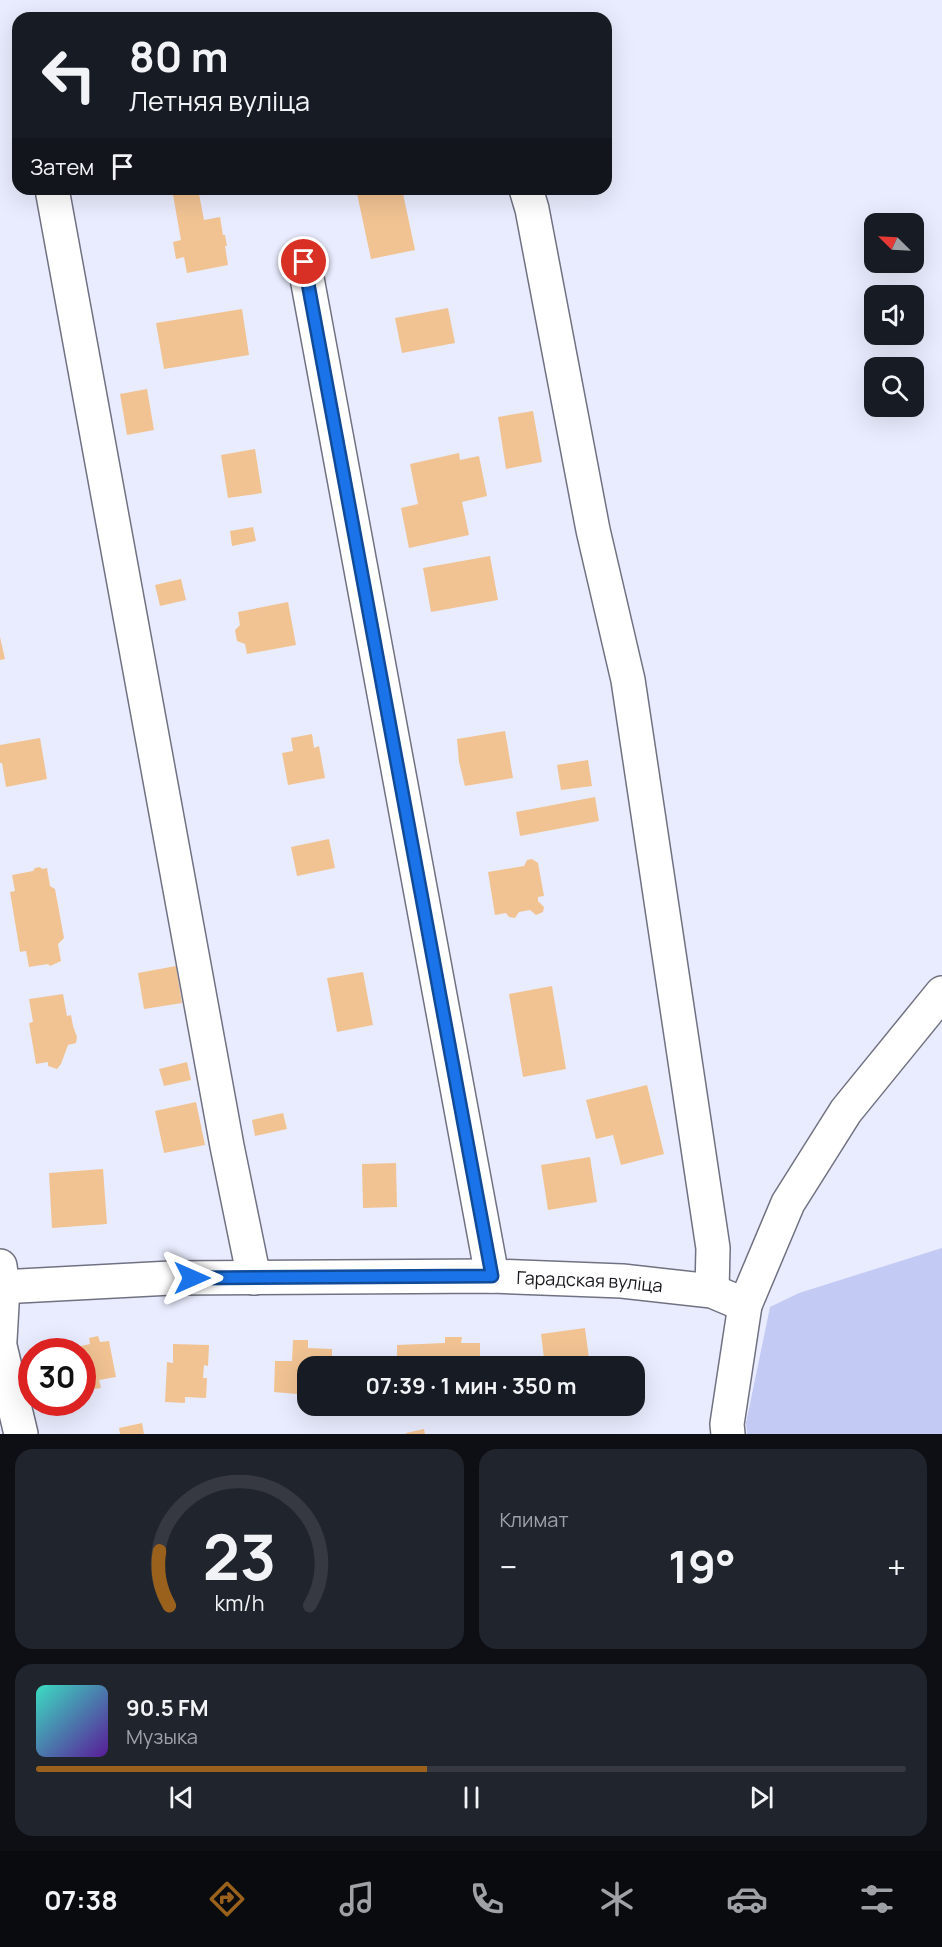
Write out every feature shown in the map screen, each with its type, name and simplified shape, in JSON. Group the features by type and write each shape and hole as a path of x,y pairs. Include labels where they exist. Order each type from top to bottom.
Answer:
{"street":[{"path":"53,195 227,1146 254,1278"},
{"path":"528,195 593,530 627,680 713,1248 712,1291"},
{"path":"304,262 492,1276"},
{"path":"728,1434 727,1424 745,1305 788,1203 840,1120 942,993"},
{"name":"Гарадская вуліца","path":"1,1280 492,1276 622,1281 712,1291 745,1305"},
{"path":"0,1340 1,1280"},
{"path":"0,1346 21,1434"}],"shaded area":[{"path":"942,1248 942,1434 747,1434 746,1423 770,1307 799,1293"}],"building":[{"path":"173,195 199,195 204,220 220,217 227,246 225,246 228,265 187,273 184,257 176,259 173,242 181,240"},
{"path":"357,195 403,195 415,250 371,259"},
{"path":"448,308 455,343 402,353 395,318"},
{"path":"242,309 249,355 164,369 156,323"},
{"path":"147,389 154,430 127,435 120,394"},
{"path":"533,411 542,462 506,469 498,417"},
{"path":"255,449 262,493 228,498 221,455"},
{"path":"459,453 460,460 479,456 487,496 462,502 469,535 409,548 401,508 418,504 410,464"},
{"path":"253,527 256,541 232,546 230,531"},
{"path":"490,556 498,600 431,612 423,568"},
{"path":"181,579 186,600 160,606 155,585"},
{"path":"288,602 296,645 247,654 245,644 237,641 235,630 240,625 238,612"},
{"path":"0,637 5,659 0,660"},
{"path":"505,731 513,778 465,786 459,762 457,739"},
{"path":"312,734 314,748 319,746 325,778 288,785 282,753 293,751 291,738"},
{"path":"40,738 47,779 6,787 2,763 0,763 0,745"},
{"path":"588,760 592,786 561,790 557,765"},
{"path":"595,797 599,821 520,836 516,812"},
{"path":"329,839 335,868 297,876 291,847"},
{"path":"532,859 538,863 544,896 538,897 538,901 544,907 543,912 536,915 530,910 519,912 515,918 509,917 506,913 495,915 488,872 524,866 527,860"},
{"path":"40,867 47,868 50,886 55,889 64,938 58,944 61,961 50,966 48,964 29,967 26,951 20,952 10,892 15,891 12,875 33,871"},
{"path":"176,966 182,1003 144,1009 138,973"},
{"path":"363,972 373,1025 337,1032 327,978"},
{"path":"552,986 566,1069 523,1077 509,994"},
{"path":"63,994 67,1016 71,1015 77,1037 76,1043 68,1045 57,1069 48,1066 48,1062 36,1064 29,1023 33,1022 29,999"},
{"path":"187,1062 191,1080 164,1086 159,1069"},
{"path":"647,1085 664,1154 621,1165 613,1135 596,1139 586,1100"},
{"path":"196,1102 205,1145 164,1153 155,1111"},
{"path":"283,1113 287,1129 255,1136 252,1120"},
{"path":"590,1157 597,1202 548,1210 541,1165"},
{"path":"396,1163 397,1207 363,1208 362,1164"},
{"path":"103,1169 107,1224 52,1228 49,1173"},
{"path":"585,1328 589,1356 544,1356 541,1334"},
{"path":"98,1336 100,1342 109,1341 116,1377 99,1380 101,1388 96,1389 96,1338 89,1338"},
{"path":"445,1337 462,1337 461,1343 480,1343 480,1356 397,1356 397,1345 445,1343"},
{"path":"293,1340 308,1340 308,1348 332,1349 332,1356 297,1356 297,1394 274,1392 275,1361 292,1361"},
{"path":"173,1344 209,1345 208,1366 204,1365 203,1378 207,1378 206,1398 185,1397 185,1403 165,1402 167,1362 173,1363"},
{"path":"142,1423 144,1434 120,1434 119,1428"},
{"path":"424,1429 425,1434 406,1434 406,1433"}],"route":[{"path":"192,1278 492,1276 304,262"}]}
